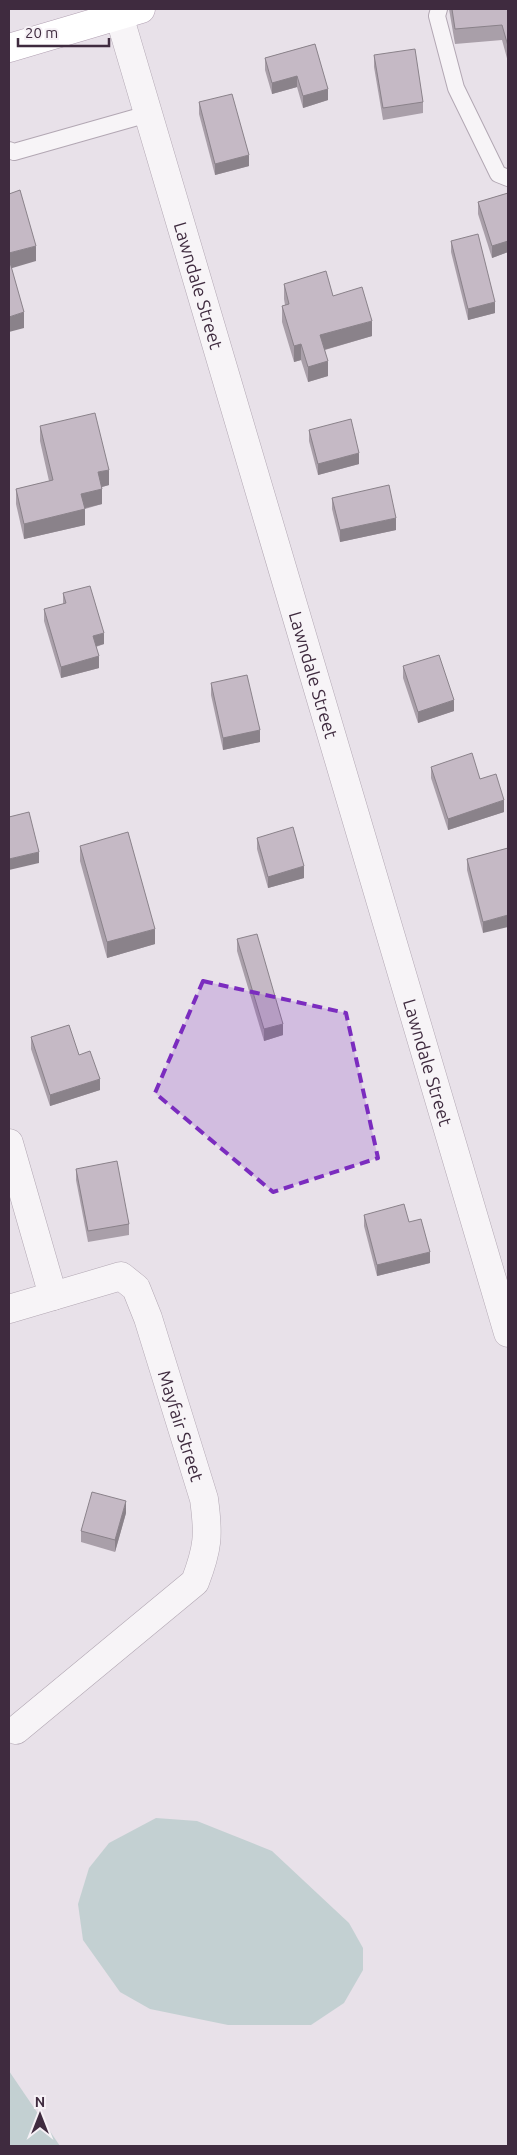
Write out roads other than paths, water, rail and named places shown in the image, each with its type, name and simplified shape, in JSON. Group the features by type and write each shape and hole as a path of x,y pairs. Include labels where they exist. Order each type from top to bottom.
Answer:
{"main road":[{"path":"9,48 130,12"}],"street":[{"name":"Lawndale Street","path":"130,12 148,114 508,1333"},
{"path":"9,1143 53,1296 9,1309"},
{"name":"Mayfair Street","path":"16,1730 194,1582 205,1556 208,1527 204,1499 148,1318 136,1288 121,1276 53,1296"}],"lane":[{"path":"439,9 437,16 456,88 498,174 508,178"},
{"path":"9,150 14,152 148,114"}]}
